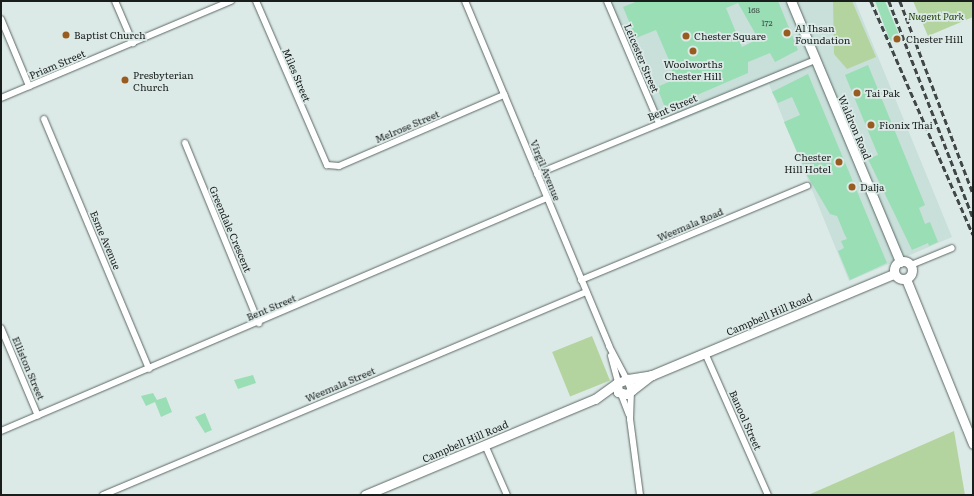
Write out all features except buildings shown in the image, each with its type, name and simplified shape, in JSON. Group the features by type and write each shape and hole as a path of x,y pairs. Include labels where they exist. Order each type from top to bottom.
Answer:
{"street":[{"path":"115,1 133,43"},
{"name":"Priam Street","path":"1,98 231,1"},
{"name":"Miles Street","path":"256,1 321,156"},
{"name":"Virgil Avenue","path":"465,1 622,380"},
{"name":"Leicester Street","path":"607,1 659,123"},
{"name":"Waldron Road","path":"791,1 900,262"},
{"path":"1,19 29,86"},
{"name":"Bent Street","path":"537,174 815,60"},
{"name":"Melrose Street","path":"321,156 327,165 339,166 504,96"},
{"name":"Esme Avenue","path":"44,119 149,369"},
{"name":"Greendale Crescent","path":"185,143 260,323"},
{"name":"Weemala Road","path":"581,280 807,186"},
{"name":"Bent Street","path":"1,431 260,323 547,198"},
{"path":"952,248 911,265 900,262 894,274 906,279 973,444"},
{"path":"906,279 911,275 911,265"},
{"name":"Campbell Hill Road","path":"595,399 622,380 652,375 894,274"},
{"name":"Weemala Street","path":"103,495 586,292"},
{"name":"Elliston Street","path":"1,328 38,416"},
{"name":"Banool Street","path":"705,353 768,495"},
{"name":"Campbell Hill Road","path":"365,495 380,492 485,445 595,399 621,394 632,390 652,375"},
{"path":"622,380 632,390 630,419 640,495"},
{"path":"622,380 621,394 630,419"},
{"path":"485,445 507,495"}],"shaded area":[{"path":"607,1 855,1 952,237 849,281 769,84 661,129"}],"green space":[{"path":"833,1 852,1 876,57 847,69 834,54"},
{"name":"Nugent Park","path":"913,1 973,1 973,17 928,36"},
{"path":"592,336 610,381 570,397 552,352"},
{"path":"954,431 965,495 808,495 831,485"}],"railway":[{"path":"871,1 973,235"},
{"path":"889,1 973,218"},
{"path":"900,1 973,193"}],"place":[{"name":"Al Ihsan Foundation","path":"787,33"},
{"name":"Baptist Church","path":"66,35"},
{"name":"Chester Square","path":"686,36"},
{"name":"Chester Hill","path":"897,39"},
{"name":"Woolworths Chester Hill","path":"693,51"},
{"name":"Presbyterian Church","path":"125,80"},
{"name":"Tai Pak","path":"857,93"},
{"name":"Fionix Thai","path":"871,125"},
{"name":"Chester Hill Hotel","path":"839,162"},
{"name":"Dalja","path":"852,187"}]}
